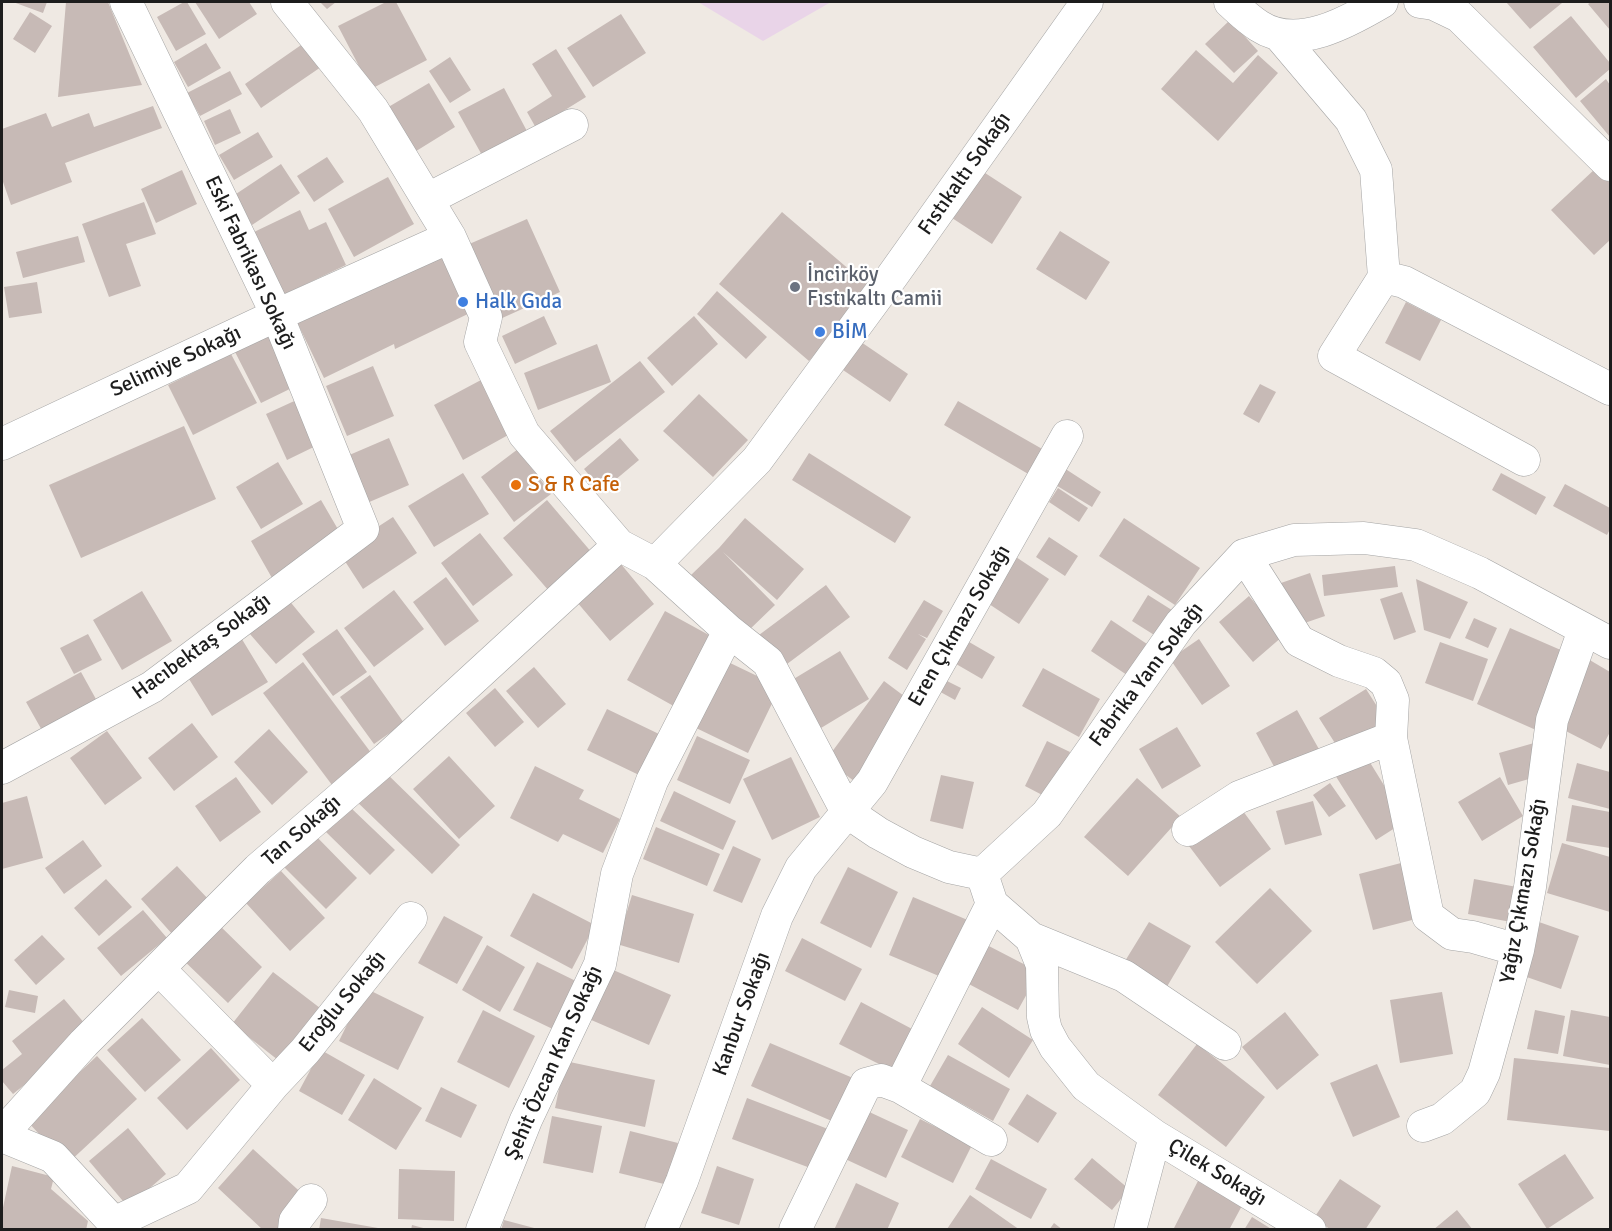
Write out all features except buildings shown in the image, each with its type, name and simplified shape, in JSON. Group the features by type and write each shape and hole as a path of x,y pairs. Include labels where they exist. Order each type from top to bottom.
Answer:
{"street":[{"name":"Eski Fabrikası Sokağı","path":"126,2 277,315 363,529"},
{"path":"287,2 373,110 450,237 486,317 480,342 524,434 619,545 655,564 729,631 768,662 848,812 878,833 913,852 950,867 982,874 992,904 1031,938 1124,976 1225,1044"},
{"name":"Fıstıkaltı Sokağı","path":"655,564 757,460 893,275 1087,2"},
{"path":"1230,2 1260,27 1279,35 1326,30 1350,21 1382,2"},
{"path":"1420,2 1434,4 1459,16 1611,165"},
{"path":"1279,35 1351,120 1376,170 1384,277 1334,356 1524,460"},
{"path":"428,199 572,125"},
{"name":"Selimiye Sokağı","path":"2,444 450,237"},
{"path":"1384,277 1404,282 1611,389"},
{"name":"Eren Çıkmazı Sokağı","path":"848,812 872,782 1067,436"},
{"name":"Hacıbektaş Sokağı","path":"2,768 152,687 363,529"},
{"path":"1518,950 1452,934 1428,916 1391,738 1393,700 1386,683 1374,673 1340,661 1299,641 1244,555 1294,540 1364,538 1416,544 1480,573 1597,637"},
{"name":"Tan Sokağı","path":"2,1135 84,1043 258,869 387,758 619,545"},
{"name":"Fabrika Yanı Sokağı","path":"982,874 1047,814 1181,622 1244,555"},
{"name":"Şehit Özcan Kan Sokağı","path":"482,1230 526,1120 600,964 616,874 652,781 729,631"},
{"name":"Yağız Çıkmazı Sokağı","path":"1424,1126 1442,1119 1475,1092 1484,1073 1518,950 1530,887 1552,720 1597,637"},
{"path":"1188,830 1239,797 1391,738"},
{"name":"Kanbur Sokağı","path":"661,1230 682,1181 777,916 801,868 848,812"},
{"path":"900,1087 992,904"},
{"name":"Eroğlu Sokağı","path":"116,1226 188,1188 273,1085 306,1051 411,918"},
{"name":"Çilek Sokağı","path":"1031,938 1042,965 1043,1017 1046,1030 1055,1047 1086,1086 1155,1136 1310,1230"},
{"path":"159,969 273,1085"},
{"path":"795,1230 866,1084 881,1080 900,1087 991,1140"},
{"path":"2,1135 53,1157 116,1226"},
{"path":"1130,1230 1155,1136"},
{"path":"294,1230 295,1221 311,1200"}],"shaded area":[{"path":"698,2 831,2 763,41"}],"place":[{"name":"İncirköy Fıstıkaltı Camii","path":"795,287"},
{"name":"Halk Gıda","path":"463,302"},
{"name":"BİM","path":"820,332"},
{"name":"S & R Cafe","path":"516,485"}]}
